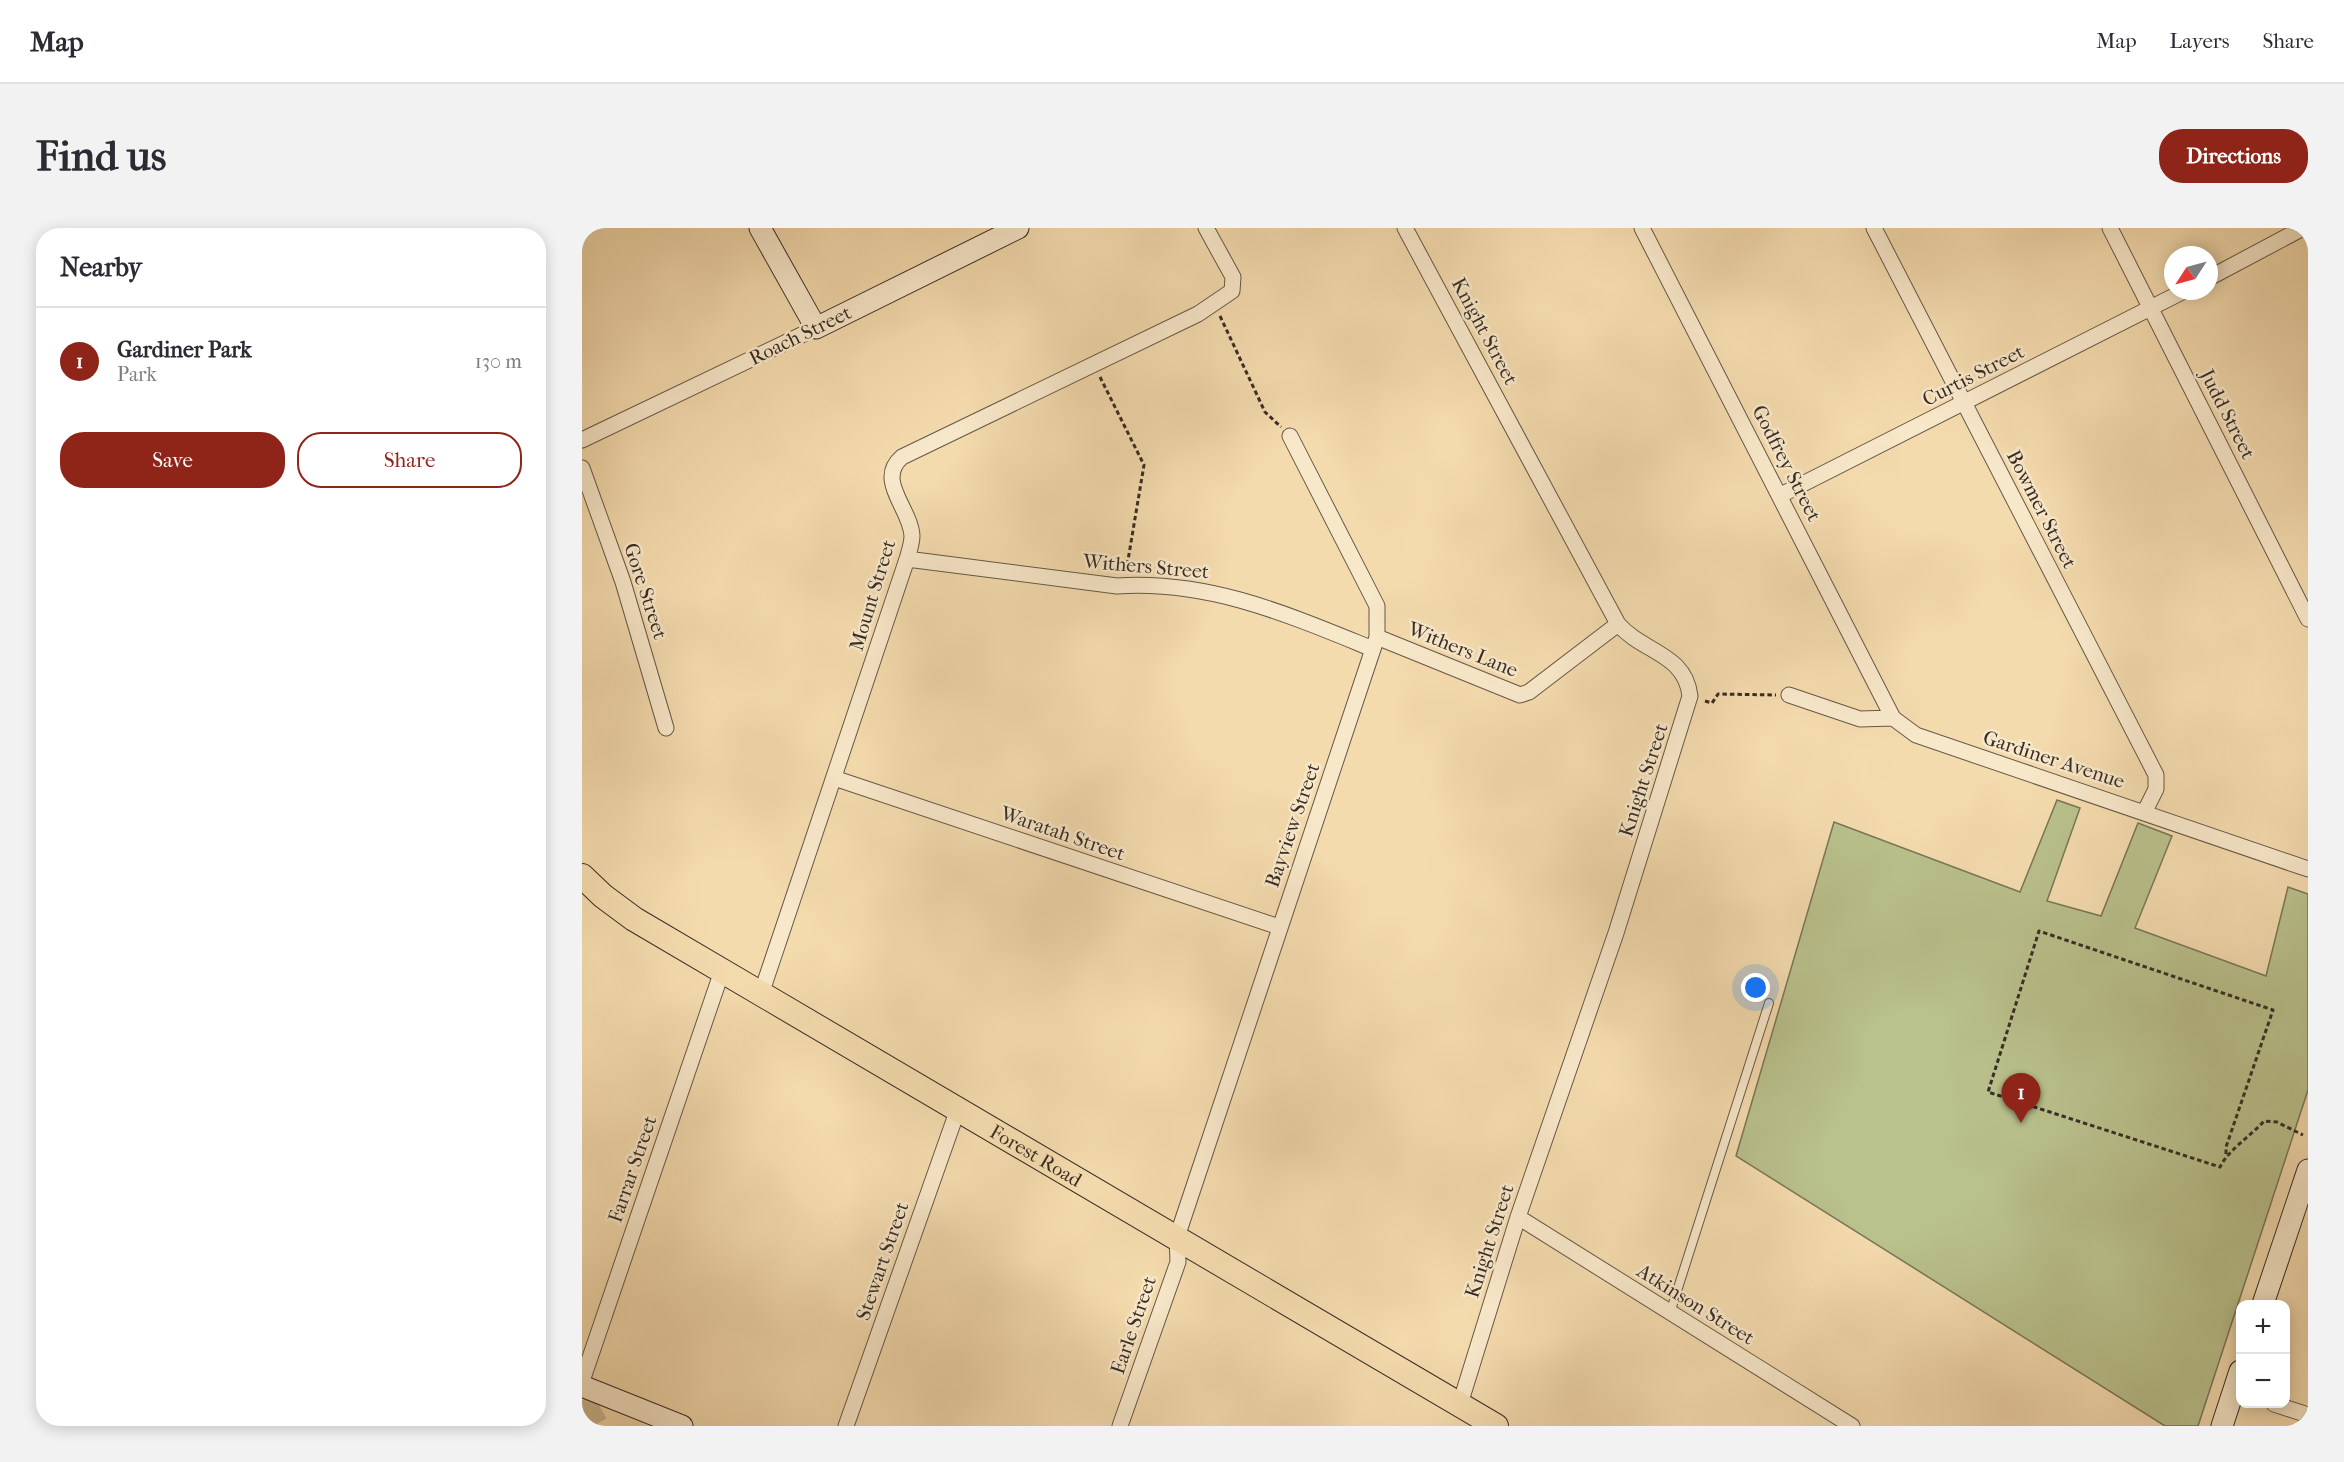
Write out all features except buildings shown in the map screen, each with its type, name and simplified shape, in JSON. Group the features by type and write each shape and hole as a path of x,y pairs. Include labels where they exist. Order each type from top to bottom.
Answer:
{"main road":[{"name":"Forest Road","path":"582,876 603,896 634,919 1496,1426"}],"street":[{"path":"760,228 816,328"},
{"name":"Roach Street","path":"582,440 1018,228"},
{"name":"Mount Street","path":"761,994 907,559 911,529 891,478 898,460 1198,314 1232,291 1233,277 1206,228"},
{"name":"Knight Street","path":"1405,228 1618,624 1635,641 1674,662 1685,678 1690,696 1616,933 1518,1216 1460,1404"},
{"name":"Godfrey Street","path":"1642,228 1781,495 1893,718"},
{"name":"Bowmer Street","path":"1874,228 2156,775 2156,789 2145,811"},
{"name":"Judd Street","path":"2110,228 2308,620"},
{"path":"2218,273 2303,228"},
{"name":"Curtis Street","path":"1781,495 2167,300"},
{"name":"Bayview Street","path":"1177,1237 1375,643 1377,606 1290,436"},
{"name":"Gore Street","path":"582,468 623,582 666,728"},
{"name":"Withers Street","path":"907,559 1124,585 1148,585 1208,592 1259,603 1375,643"},
{"name":"Withers Lane","path":"1375,643 1520,695 1529,692 1618,624"},
{"path":"1789,695 1860,719 1893,718"},
{"name":"Gardiner Avenue","path":"1893,718 1916,735 2308,868"},
{"name":"Waratah Street","path":"834,778 1279,927"},
{"name":"Farrar Street","path":"582,1381 722,971"},
{"name":"Stewart Street","path":"846,1426 958,1109"},
{"path":"2265,1300 2308,1170"},
{"name":"Atkinson Street","path":"1518,1216 1852,1426"},
{"name":"Earle Street","path":"1120,1426 1178,1262 1177,1237"},
{"path":"582,1386 682,1426"},
{"path":"2222,1426 2236,1389"},
{"path":"2286,1408 2308,1415"}],"lane":[{"path":"1670,1313 1769,1004"}],"path":[{"path":"1214,303 1265,412 1290,436"},
{"path":"1094,365 1144,465 1124,585"},
{"path":"1716,701 1718,693 1789,695"},
{"path":"2226,1154 2226,1147 2273,1010 2038,931 1988,1092 2220,1167 2226,1154 2250,1137 2264,1121 2277,1122 2303,1135"}],"green space":[{"path":"2057,800 2080,808 2047,901 2101,916 2138,823 2172,836 2135,928 2266,976 2288,887 2308,894 2308,1090 2239,1300 2236,1300 2236,1310 2198,1426 2165,1426 1736,1156 1834,822 2020,892"}],"tunnel":[{"path":"582,1401 595,1426"}],"place":[{"name":"Gardiner Park","path":"2021,1123"}]}
